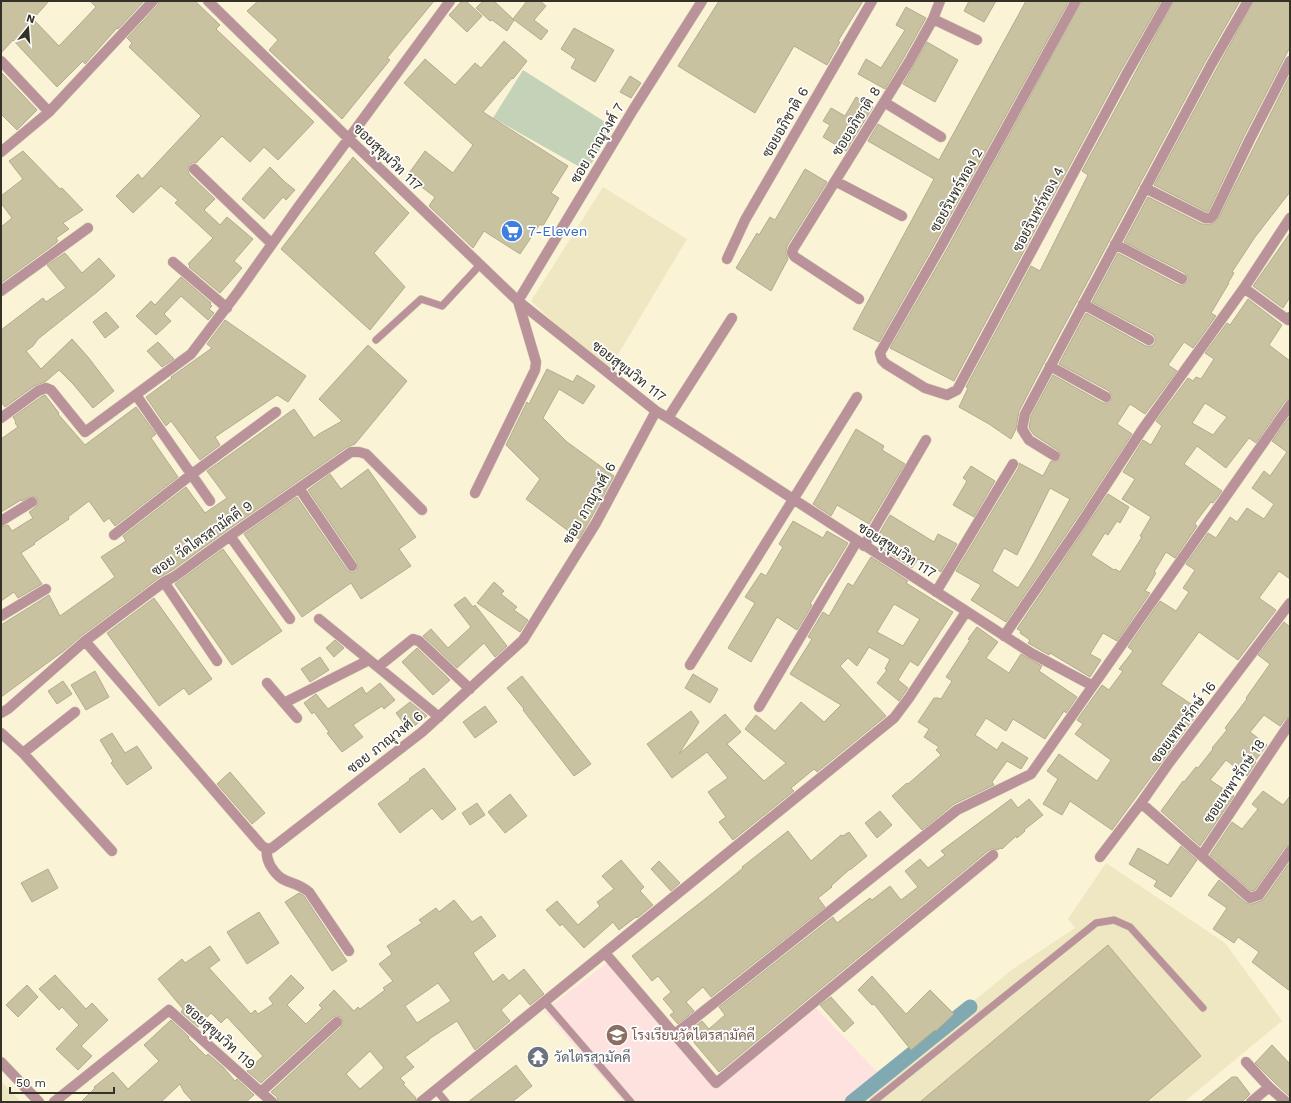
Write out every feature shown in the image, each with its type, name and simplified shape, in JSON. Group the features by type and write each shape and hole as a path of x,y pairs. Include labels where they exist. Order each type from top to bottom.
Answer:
{"street":[{"path":"1,152 49,112 153,1"},
{"name":"ซอยสุขุมวิท 117","path":"208,1 518,301 656,411 1030,653 1093,686"},
{"path":"1,418 38,391 46,388 51,390 85,432 191,354 450,1"},
{"name":"ซอย ภาณุวงศ์ 7","path":"518,301 633,110 702,1"},
{"name":"ซอยอภิชาติ 6","path":"727,259 745,220 872,1"},
{"name":"ซอยอภิชาติ 8","path":"859,299 795,257 792,253 792,249 909,62 933,19 940,1"},
{"name":"ซอยรินทร์ทอง 2","path":"913,381 886,364 882,360 880,353 940,248 1076,1"},
{"name":"ซอยรินทร์ทอง 4","path":"913,381 926,388 947,395 957,390 1126,75 1168,1"},
{"path":"1055,456 1028,440 1022,429 1025,414 1211,65 1248,1"},
{"path":"933,19 977,40"},
{"path":"1,61 49,112"},
{"path":"1145,188 1205,218 1210,218 1213,216 1290,61"},
{"path":"884,102 941,137"},
{"path":"194,169 272,244"},
{"path":"835,181 902,216"},
{"path":"1004,636 1080,525 1142,430 1244,288 1290,218"},
{"path":"1,291 88,228"},
{"path":"1115,244 1182,279"},
{"path":"172,262 226,308"},
{"path":"1244,288 1288,320 1290,316"},
{"path":"475,493 535,370 536,362 518,301"},
{"path":"1083,304 1149,340"},
{"path":"668,418 732,318"},
{"path":"1050,366 1106,397"},
{"path":"136,395 210,501"},
{"path":"690,665 792,499 857,397"},
{"path":"675,1034 957,810 1031,774 1290,405"},
{"name":"ซอย ภาณุวงศ์ 6","path":"267,849 272,848 422,732 523,640 596,523 656,411"},
{"path":"114,535 192,474 276,412"},
{"path":"759,708 926,440"},
{"name":"ซอย วัดไตรสามัคคี 9","path":"1,713 8,709 85,641 164,582 174,577 351,452 366,454 373,459 422,510"},
{"path":"936,592 1013,464"},
{"path":"299,488 352,566"},
{"path":"1,521 32,502"},
{"path":"230,536 290,619"},
{"path":"164,582 217,661"},
{"path":"1,616 46,589"},
{"name":"ซอยเทพารักษ์ 16","path":"1100,857 1290,603"},
{"path":"421,1102 894,718 966,612"},
{"path":"319,619 439,717"},
{"path":"378,667 413,639 419,641 470,689"},
{"path":"85,641 262,846 267,849 266,854 268,860 277,876 281,880 302,887 309,892 349,951"},
{"path":"284,704 369,660"},
{"path":"267,683 297,718"},
{"path":"23,753 75,712"},
{"name":"ซอยเทพารักษ์ 18","path":"1202,855 1290,723"},
{"path":"1,733 23,753 112,851"},
{"path":"1141,803 1250,898 1259,895 1290,851"},
{"path":"605,953 716,1083 993,855"},
{"name":"ซอยสุขุมวิท 119","path":"54,1102 169,1010 272,1102"},
{"path":"261,1092 337,1022"},
{"path":"1,1062 39,1102"},
{"path":"1246,1062 1269,1087 1286,1102"},
{"path":"1251,1102 1269,1087"}],"lane":[{"path":"376,340 421,299 442,306 480,265"},
{"path":"873,1102 1096,923 1114,920 1130,927 1202,1008"},
{"path":"544,1002 631,1102"},
{"path":"436,1090 446,1102"}],"shaded area":[{"path":"603,187 687,239 607,373 531,301"},
{"path":"1106,863 1225,943 1282,1021 1184,1102 849,1102 1013,969 1075,928 1068,919"},
{"name":"โรงเรียนวัดไตรสามัคคี","path":"607,963 717,1089 816,1008 881,1076 849,1102 624,1102 544,1011"},
{"path":"1,1081 21,1102 1,1102"}],"green space":[{"path":"523,70 613,127 587,171 493,118"}],"building":[{"path":"1,1 49,1 33,19 59,46 96,7 90,1 144,1 118,29 117,28 85,64 83,61 57,87 13,40 1,53"},
{"path":"159,1 195,1 220,25 216,29 314,122 278,160 264,147 250,162 222,136 196,163 189,165 189,174 215,199 204,210 220,225 227,217 253,239 234,261 242,268 220,293 189,267 190,266 188,264 213,238 175,203 178,200 161,186 133,213 116,196 138,174 142,179 201,116 129,47 132,43 127,38 158,5"},
{"path":"258,1 434,1 387,58 390,60 342,119 269,50 278,40 247,11"},
{"path":"462,1 466,1 482,16 467,32 449,15"},
{"path":"483,1 494,1 514,20 507,31 492,20 490,21 476,8"},
{"path":"527,1 540,1 546,6 534,20 548,31 541,40 513,19"},
{"path":"719,1 863,1 838,41 840,42 827,65 794,46 755,113 678,66"},
{"path":"969,1 996,1 984,22 964,11"},
{"path":"1026,1 1069,1 879,342 853,329 934,179 868,141 878,124 939,160"},
{"path":"1082,1 1161,1 1120,72 954,381 890,348 946,251"},
{"path":"1174,1 1240,1 1205,62 1044,363 1019,411 1016,429 1011,439 989,424 959,407 968,388 966,387 1031,266 1040,271 1088,175 1082,171"},
{"path":"1254,1 1290,1 1290,47 1207,212 1154,185"},
{"path":"906,7 926,18 885,89 858,74 866,59 881,68 905,30 896,25"},
{"path":"574,28 614,50 595,82 571,68 576,59 561,49"},
{"path":"504,41 527,61 483,112 568,166 551,193 559,198 543,226 540,224 520,254 484,231 473,248 429,206 435,197 407,176 425,151 453,173 473,145 404,83 425,59 455,85 475,63 481,68"},
{"path":"927,42 958,60 935,102 903,84"},
{"path":"1,72 37,110 17,130 1,114"},
{"path":"1290,75 1290,192 1255,237 1232,272 1234,273 1229,283 1211,313 1216,316 1193,348 1184,342 1168,365 1177,371 1145,414 1130,404 1117,424 1132,434 1006,622 971,600 981,585 956,571 1019,467 1019,463 1043,476 1051,461 1055,462 1061,459 1059,451 1034,435 1029,428 1031,416 1053,375 1103,403 1111,400 1112,396 1109,391 1059,364 1086,313 1146,346 1152,346 1155,343 1155,337 1152,334 1092,302 1118,253 1179,285 1183,285 1188,282 1188,278 1185,273 1124,242 1148,197 1202,224 1210,224 1217,221","holes":["1050,488 1070,499 1034,563 1018,588 992,571 1004,548 1017,555"]},
{"path":"630,76 641,83 631,98 620,92"},
{"path":"856,97 873,107 846,151 823,137 830,125 823,121 831,108 845,116"},
{"path":"23,151 83,210 63,223 69,229 56,238 58,241 56,243 1,283 1,227 12,218 1,203 1,196 23,179 9,161"},
{"path":"353,157 409,213 374,253 405,287 370,330 281,249"},
{"path":"270,167 295,190 286,200 283,197 264,219 242,199"},
{"path":"805,169 827,182 787,246 786,254 788,259 771,291 736,268 757,233 759,235 770,217 775,220"},
{"path":"1290,233 1290,297 1283,308 1253,286"},
{"path":"65,253 82,273 99,258 115,276 38,339 33,346 26,351 41,369 72,339 114,391 93,408 59,370 45,382 34,386 5,407 1,402 1,330 43,298 46,302 66,288 47,265"},
{"path":"181,277 211,303 210,304 212,306 209,309 214,313 208,320 181,296 164,314 171,321 156,335 136,316 151,301 155,305"},
{"path":"1248,299 1282,325 1269,345 1290,361 1290,399 1285,401 1256,443 1249,438 1226,468 1197,446 1184,464 1222,491 1213,503 1211,502 1195,523 1197,526 1175,558 1166,552 1145,591 1150,593 1117,641 1103,633 1090,654 1101,660 1090,677 1050,653 1049,655 1028,643 1030,640 1017,629 1108,494 1129,507 1120,523 1117,521 1108,535 1105,533 1091,555 1114,570 1115,569 1120,572 1142,537 1140,536 1151,517 1122,499 1135,479 1123,472 1143,440 1151,445 1162,426 1156,421 1188,378 1193,381 1196,377 1201,379 1214,359 1205,353 1227,323 1230,325","holes":["1205,403 1227,417 1213,435 1192,423"]},
{"path":"106,312 119,327 105,338 93,322"},
{"path":"225,320 306,376 288,402 277,395 215,437 220,445 200,460 171,421 166,426 146,397 212,348 207,344"},
{"path":"158,342 174,359 162,367 147,351"},
{"path":"368,345 407,381 355,444 347,447 171,571 160,577 1,697 1,625 49,595 60,616 115,577 101,557 126,541 123,536 186,487 205,513 227,498 207,471 294,409 314,438 342,421 319,399"},
{"path":"547,369 573,382 577,375 595,386 583,404 559,389 543,418 567,442 614,476 579,539 526,499 540,479 506,445 527,402 529,404"},
{"path":"45,395 59,413 58,414 85,445 136,407 156,434 151,438 178,477 115,526 109,518 104,522 89,501 68,517 69,519 21,553 42,584 18,598 14,592 1,601 1,527 8,525 12,531 33,518 29,512 36,507 38,502 37,498 31,496 1,512 1,439 18,427 13,417"},
{"path":"1290,416 1290,579 1279,571 1259,598 1276,610 1238,660 1199,632 1161,684 1200,710 1112,830 1070,801 1062,815 1043,804 1058,779 1047,771 1059,754 1097,781 1111,760 1075,734 1083,724 1077,720 1102,685 1109,690 1123,671 1119,669 1133,651 1128,647 1160,601 1176,611 1189,592 1183,588 1195,570 1186,564 1208,533 1216,538 1230,517 1237,522 1247,508 1264,519 1274,504 1252,488 1264,471 1270,476 1287,452 1272,441"},
{"path":"856,429 884,446 882,450 905,464 869,524 837,505 831,516 813,504"},
{"path":"971,466 995,481 974,517 953,505 967,481 963,478"},
{"path":"368,469 416,537 399,549 411,566 361,599 351,583 302,617 244,534 297,497 347,570 350,572 355,572 358,568 357,562 308,490 330,474 341,489"},
{"path":"890,515 934,542 938,534 957,544 941,572 918,559 912,568 878,546 879,544 875,541"},
{"path":"793,521 823,538 827,531 848,543 810,604 812,605 797,630 777,617 751,662 728,648 755,603 745,597 761,573 766,576 783,547 779,544"},
{"path":"223,549 282,631 232,665 175,584"},
{"path":"871,557 908,581 906,583 953,612 918,666 910,661 898,680 908,688 899,701 877,683 887,670 885,669 890,659 869,647 857,666 848,658 840,666 886,716 817,772 814,769 791,788 794,791 733,840 719,822 726,817 708,792 728,778 707,752 672,778 647,744 691,711 699,722 679,754 725,714 741,732 727,744 764,781 786,763 745,729 756,715 775,731 801,702 824,722 841,705 790,674 812,639 808,637 823,612 829,616 848,583 853,586","holes":["894,604 920,619 903,646 877,632"]},
{"path":"494,582 504,591 501,594 517,607 514,610 528,620 520,632 477,603"},
{"path":"465,597 473,607 475,605 507,646 495,657 484,643 457,668 423,636 431,629 448,648 471,627 454,605"},
{"path":"154,598 212,679 189,695 184,688 159,706 107,633"},
{"path":"1284,622 1290,627 1290,717 1285,719 1280,726 1264,715 1250,732 1267,745 1255,761 1256,762 1247,776 1226,760 1210,780 1234,796 1200,846 1161,811 1183,781 1184,782 1196,767 1198,768 1213,749 1212,748 1227,730 1225,728 1247,699 1246,698 1270,664 1258,655"},
{"path":"977,627 998,642 986,658 1009,673 1021,654 1042,666 1039,671 1077,697 1066,713 1064,711 1045,739 1013,719 1006,731 986,718 975,735 997,750 1002,742 1028,758 1021,769 1007,761 992,782 994,785 954,804 922,830 892,796 941,755 936,750 939,747 924,737 929,729 918,722 934,698 941,699 952,681 946,677 970,640 968,639"},
{"path":"335,640 344,648 334,657 326,648"},
{"path":"417,648 450,680 433,695 402,662"},
{"path":"320,657 329,670 310,682 301,669"},
{"path":"95,671 109,697 86,710 71,685"},
{"path":"693,674 718,689 710,703 685,688"},
{"path":"522,676 591,764 574,776 507,688"},
{"path":"63,681 72,694 57,704 48,691"},
{"path":"380,683 395,700 384,709 382,706 353,725 363,737 342,752 327,733 329,732 314,712 312,714 304,703 316,694 328,709 362,687 366,694"},
{"path":"410,702 427,716 409,730 396,713"},
{"path":"485,706 497,722 475,738 463,722"},
{"path":"112,733 125,753 137,746 152,768 127,785 111,763 113,761 100,740"},
{"path":"424,768 456,809 442,820 432,808 400,833 378,804"},
{"path":"230,772 265,813 252,824 217,784"},
{"path":"1263,791 1283,805 1290,796 1290,845 1285,847 1255,890 1251,891 1210,855 1232,822 1242,829 1258,809 1252,804"},
{"path":"510,794 527,816 505,833 488,812"},
{"path":"1011,799 1018,808 1029,799 1043,815 1002,849 989,850 719,1072 686,1033 702,1021 709,1029 725,1015 719,1007 833,917 837,923 870,898 872,900 890,886 901,900 918,887 905,871 920,859 928,868 945,855 941,851"},
{"path":"477,803 485,815 470,825 462,813"},
{"path":"880,811 892,825 877,838 865,823"},
{"path":"788,831 811,861 841,835 843,836 849,832 867,856 818,898 825,907 711,997 703,987 686,1002 694,1011 678,1024 670,1015 674,1012 663,999 671,992 658,976 652,981 632,956 719,888 743,868 742,867"},
{"path":"1181,846 1197,860 1171,897 1154,886 1157,881 1129,864 1138,848 1168,865"},
{"path":"621,860 644,887 640,891 653,905 619,930 613,922 584,948 562,924 560,926 546,910 557,901 578,925 600,906 597,902 614,889 602,876"},
{"path":"659,861 680,883 671,891 651,869"},
{"path":"1290,862 1290,991 1252,962 1259,952 1238,937 1234,943 1213,929 1227,908 1208,895 1219,880 1246,903 1252,904 1261,901 1264,899"},
{"path":"48,869 58,888 32,902 21,883"},
{"path":"299,893 304,896 347,961 332,971 285,902"},
{"path":"454,900 472,922 481,916 496,936 473,953 493,982 503,974 509,981 524,969 544,994 530,1005 520,993 501,1010 510,1021 475,1050 457,1021 405,1057 414,1067 400,1078 405,1083 403,1084 416,1098 415,1102 278,1102 277,1097 271,1092 341,1027 343,1021 341,1017 333,1017 261,1083 247,1071 263,1056 227,1017 221,1023 211,1013 198,1027 181,1012 183,1009 158,979 182,959 185,963 210,946 220,960 209,968 251,1014 255,1010 258,1014 273,1004 269,998 291,975 304,988 287,1005 306,1024 322,1008 319,1005 334,990 354,1011 358,1007 360,1009 385,990 383,988 393,981 379,964 392,954 387,946 422,923 419,920 436,908 439,912","holes":["438,983 451,1001 417,1023 405,1006","370,1051 384,1068 360,1089 346,1074"]},
{"path":"259,912 279,943 247,964 227,932"},
{"path":"1108,945 1201,1056 1146,1102 920,1102"},
{"path":"55,975 86,1009 92,1003 108,1020 81,1046 92,1056 78,1070 56,1049 79,1025 62,1007 59,1010 39,989"},
{"path":"872,976 906,1014 930,990 954,1014 936,1031 935,1030 911,1050 874,1004 872,1005 858,990"},
{"path":"27,985 38,997 18,1017 6,1005"},
{"path":"831,997 854,1023 844,1032 820,1005"},
{"path":"171,1020 206,1056 208,1054 223,1067 235,1081 237,1079 254,1095 246,1102 193,1102 184,1092 180,1084 161,1102 81,1102 95,1088 94,1087 113,1072 128,1089 159,1061 144,1045"},
{"path":"1272,1045 1290,1064 1290,1097 1255,1063"},
{"path":"516,1065 532,1086 512,1102 468,1102"},
{"path":"1232,1077 1237,1077 1250,1094 1242,1102 1201,1102"}],"waterway":[{"path":"852,1102 970,1007"}],"place":[{"name":"7-Eleven","path":"512,231"},
{"name":"โรงเรียนวัดไตรสามัคคี","path":"617,1035"},
{"name":"วัดไตรสามัคคี","path":"538,1057"}]}
